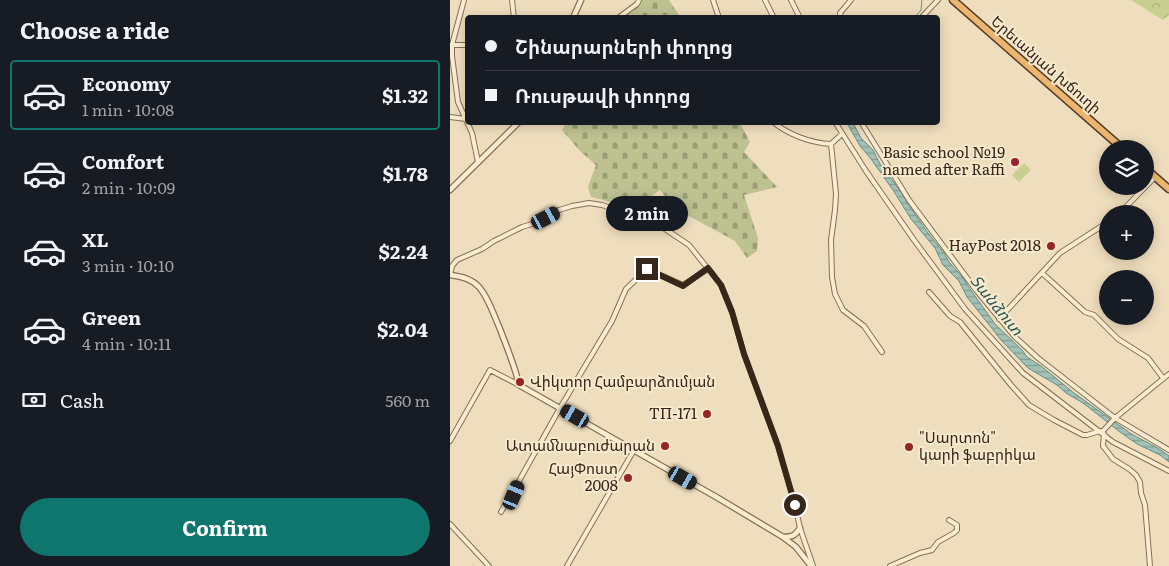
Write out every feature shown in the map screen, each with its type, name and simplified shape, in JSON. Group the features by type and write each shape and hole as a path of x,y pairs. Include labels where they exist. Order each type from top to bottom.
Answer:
{"highway":[{"name":"Երեւանյան խճուղի","path":"953,0 1113,140"},
{"path":"1155,177 1169,189"}],"street":[{"path":"464,0 451,45 458,102 465,117"},
{"path":"512,0 514,15"},
{"path":"574,15 581,0"},
{"path":"622,15 637,4 639,0"},
{"path":"713,0 718,15"},
{"path":"764,0 772,15"},
{"path":"791,0 798,15"},
{"path":"840,15 851,0"},
{"path":"924,15 938,0"},
{"path":"451,45 465,45"},
{"path":"450,117 465,119"},
{"path":"469,125 478,162"},
{"path":"450,190 516,125"},
{"path":"777,125 792,134 818,143 831,144 842,134"},
{"path":"837,125 914,240 965,309 1023,373 1113,442 1169,471"},
{"path":"863,125 909,200 958,267 999,319 1015,336 1038,358 1114,419 1169,450"},
{"path":"831,144 836,194 831,240 832,277 835,294 843,310 864,326 882,352"},
{"path":"1128,205 1155,177"},
{"path":"519,385 500,329 483,293 471,281 450,275 452,266 457,260 559,210 589,203 602,205 659,225 689,245 721,285 778,446 812,566"},
{"path":"999,319 1060,253 1099,228"},
{"path":"501,512 509,498 514,495 520,479 612,321 626,289 647,269 683,286 708,268"},
{"path":"1042,272 1085,312 1094,315 1118,339 1148,358 1163,378"},
{"path":"929,292 950,316 960,322 1029,405 1083,435 1102,432 1114,419 1169,374"},
{"path":"450,441 490,370 783,536 796,547 812,566"},
{"path":"1102,432 1103,446 1108,453 1113,459 1130,469 1140,482 1145,505 1150,566"},
{"path":"567,566 634,450"},
{"path":"890,566 920,552 932,550 938,542 957,530 957,525 950,520"},
{"path":"450,524 490,566"},
{"path":"783,536 794,536 800,528"}],"green space":[{"path":"641,0 669,0 679,15 625,15 639,5"},
{"path":"1131,0 1169,0 1169,15 1163,20"},
{"path":"565,125 741,125 750,142 744,152 777,187 744,195 758,238 757,251 747,258 735,241 674,208 660,190 634,208 591,197 588,187 596,165 580,151 562,130"},
{"path":"1024,163 1031,170 1019,182 1012,175"}],"water":[{"path":"848,125 854,125 861,138 873,150 880,164 928,233 963,278 995,324 1027,357 1130,433 1164,452 1169,456 1169,462 1160,455 1137,444 1083,403 1028,368 1001,340 967,297 959,281 943,265 935,248 911,219 893,190 860,146"}],"waterway":[{"path":"917,15 921,10 922,0"}],"place":[{"name":"Basic school №19 named after Raffi","path":"1015,162"},
{"name":"HayPost 2018","path":"1051,246"},
{"name":"Վիկտոր Համբարձումյան","path":"520,382"},
{"name":"ТП-171","path":"707,414"},
{"name":"Ատամնաբուժարան","path":"665,446"},
{"name":"\"Սարտոն\" կարի ֆաբրիկա","path":"909,447"},
{"name":"ՀայՓոստ 2008","path":"628,478"}],"route":[{"path":"647,269 683,286 708,268 721,285 778,446 795,505"}],"water label":[{"name":"Տանձուտ","path":"997,305"}]}
